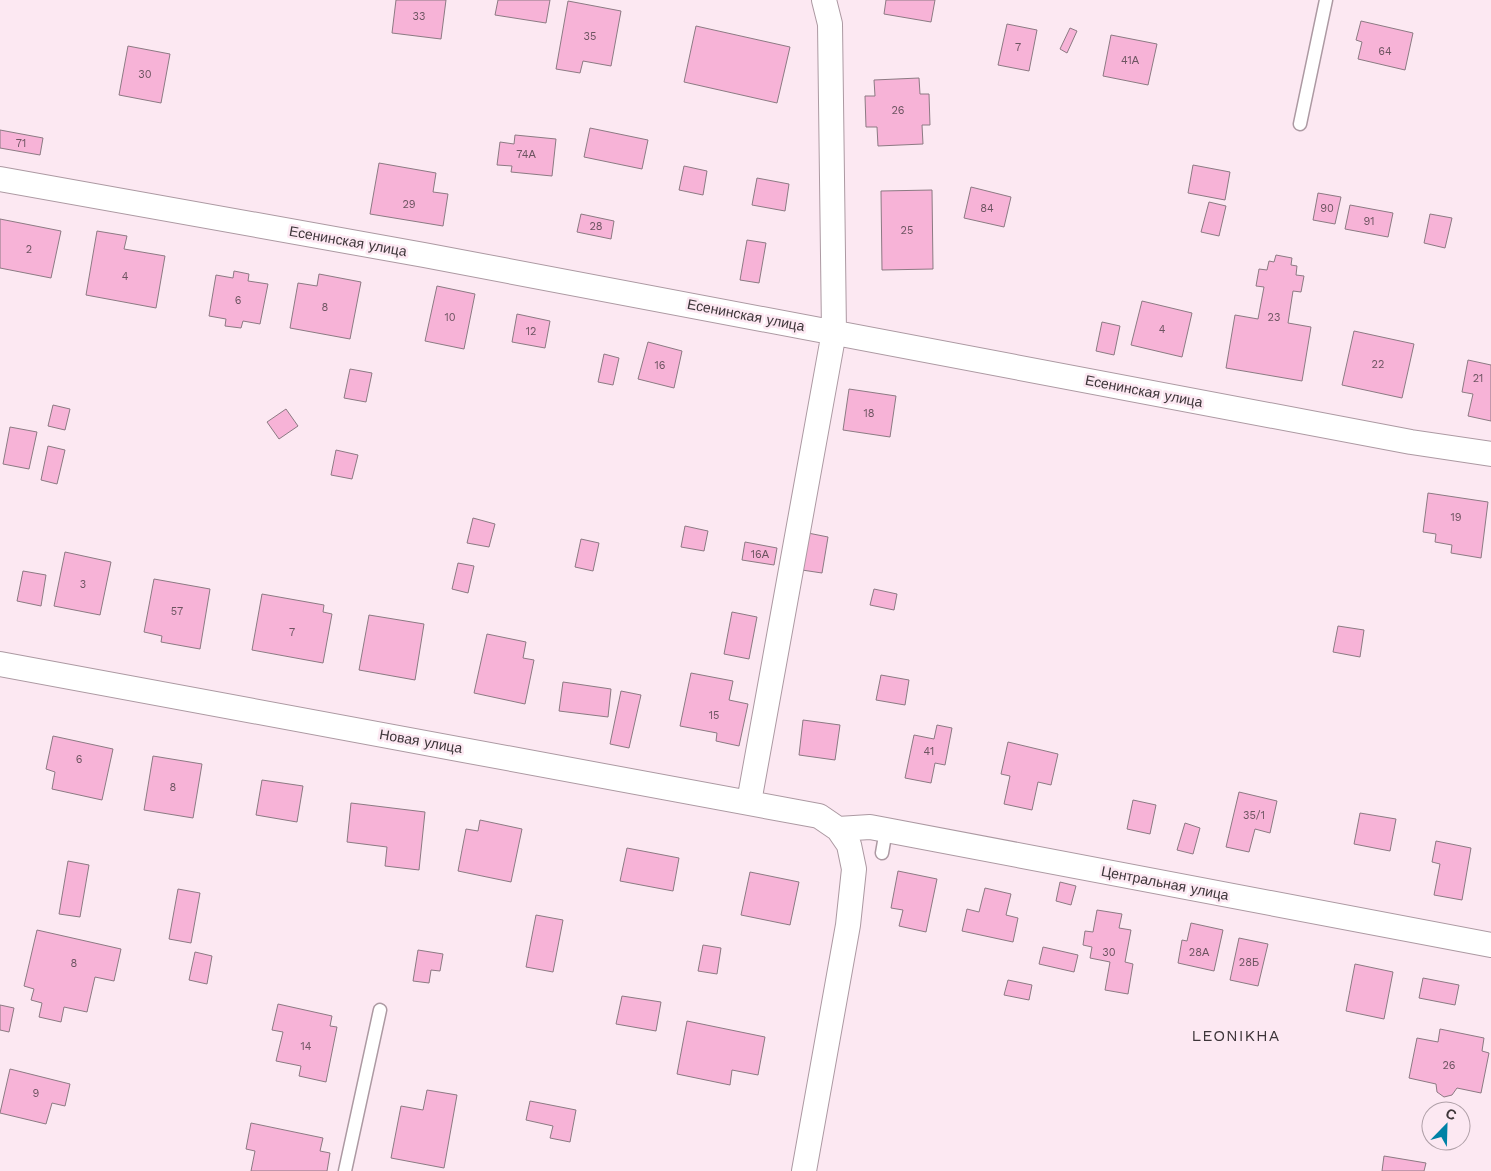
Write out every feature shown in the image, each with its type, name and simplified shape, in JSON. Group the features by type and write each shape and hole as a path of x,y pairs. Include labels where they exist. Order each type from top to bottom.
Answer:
{"street":[{"path":"749,802 834,332 830,24 824,0"},
{"name":"Есенинская улица","path":"0,179 424,255 1411,442 1491,454"},
{"name":"Новая улица","path":"0,664 749,802 819,816 838,829"},
{"name":"Центральная улица","path":"838,829 870,827 1491,945"},
{"path":"804,1171 848,925 854,869 849,845 838,829"}],"lane":[{"path":"1300,124 1326,0"},
{"path":"882,853 886,830"},
{"path":"345,1171 380,1010"}],"building":[{"path":"396,0 446,0 441,39 392,33"},
{"path":"498,0 550,0 546,23 495,15"},
{"path":"886,0 935,0 931,22 884,14"},
{"path":"568,1 621,11 611,66 583,61 580,73 556,69"},
{"path":"1361,21 1413,33 1405,70 1358,59 1362,42 1356,40"},
{"path":"1007,24 1037,30 1029,71 998,65"},
{"path":"696,26 790,47 777,103 684,82"},
{"path":"1070,28 1077,31 1067,53 1060,49"},
{"path":"1111,35 1157,44 1148,85 1103,76"},
{"path":"128,46 170,54 161,103 119,95"},
{"path":"919,78 920,94 929,94 930,125 922,125 923,144 878,146 877,127 866,127 865,96 875,96 874,80"},
{"path":"590,128 648,140 642,169 584,157"},
{"path":"0,130 43,138 40,155 0,148"},
{"path":"515,135 556,139 552,176 511,172 512,166 497,165 500,142 514,144"},
{"path":"379,163 436,173 433,192 448,194 443,226 370,214"},
{"path":"1193,165 1230,172 1225,200 1188,193"},
{"path":"684,166 707,171 703,195 679,190"},
{"path":"757,178 789,184 785,211 752,205"},
{"path":"971,187 1011,197 1004,227 964,218"},
{"path":"932,190 933,269 882,270 881,191"},
{"path":"1318,193 1341,197 1335,224 1313,220"},
{"path":"1209,202 1226,206 1219,236 1201,232"},
{"path":"1350,205 1393,213 1388,237 1345,229"},
{"path":"581,214 614,221 611,239 577,232"},
{"path":"1430,214 1452,218 1445,248 1424,243"},
{"path":"0,219 61,231 51,278 0,268"},
{"path":"97,231 127,236 124,249 165,256 156,308 86,295"},
{"path":"747,240 766,243 759,283 740,280"},
{"path":"1276,255 1292,258 1291,265 1297,266 1296,275 1304,276 1301,292 1293,291 1288,323 1311,327 1302,381 1226,368 1235,315 1258,319 1264,287 1256,286 1259,269 1267,270 1269,261 1274,262"},
{"path":"234,271 249,274 248,281 268,284 260,324 243,321 241,328 225,326 226,319 209,316 216,275 233,278"},
{"path":"319,274 361,282 350,339 290,328 298,283 317,286"},
{"path":"437,286 475,294 464,349 425,341"},
{"path":"1142,301 1192,313 1182,357 1131,345"},
{"path":"517,314 550,321 545,348 512,342"},
{"path":"1102,322 1120,326 1114,355 1096,351"},
{"path":"1354,331 1414,344 1402,398 1342,385"},
{"path":"648,342 682,351 674,388 638,379"},
{"path":"604,354 619,358 613,385 598,382"},
{"path":"1468,360 1491,365 1491,421 1468,416 1473,394 1462,392"},
{"path":"350,369 372,373 366,402 344,398"},
{"path":"849,389 896,396 890,437 843,430"},
{"path":"53,405 70,409 65,430 48,426"},
{"path":"286,409 298,426 279,439 267,422"},
{"path":"10,427 37,432 29,469 3,464"},
{"path":"48,446 65,450 57,484 41,480"},
{"path":"336,450 358,455 352,479 331,475"},
{"path":"1428,493 1488,502 1481,558 1451,553 1452,545 1435,542 1436,534 1423,532"},
{"path":"473,518 495,524 489,547 467,543"},
{"path":"685,526 708,531 704,551 681,547"},
{"path":"808,533 828,537 822,573 802,570"},
{"path":"581,539 599,543 593,571 575,567"},
{"path":"745,542 777,548 774,565 742,560"},
{"path":"65,552 111,562 100,615 54,606"},
{"path":"458,563 474,566 468,593 452,589"},
{"path":"23,571 46,575 41,606 17,601"},
{"path":"154,579 210,589 200,649 161,642 162,636 144,632"},
{"path":"874,589 897,594 894,610 870,605"},
{"path":"262,594 324,605 323,612 332,614 323,663 252,650"},
{"path":"732,612 757,617 749,659 724,654"},
{"path":"369,615 424,624 415,680 359,670"},
{"path":"1338,626 1364,630 1360,657 1333,652"},
{"path":"487,634 526,642 523,658 534,660 525,704 474,693"},
{"path":"691,673 733,681 729,700 748,704 739,746 716,741 717,733 680,726"},
{"path":"881,675 909,680 905,705 876,700"},
{"path":"563,682 611,689 608,717 559,711"},
{"path":"621,691 641,695 629,748 610,744"},
{"path":"803,720 840,725 835,760 799,755"},
{"path":"937,725 952,728 945,765 935,763 931,783 905,778 914,735 934,739"},
{"path":"53,736 113,749 102,800 52,789 55,772 46,769"},
{"path":"1008,742 1058,754 1051,785 1038,782 1032,810 1004,804 1010,776 1001,774"},
{"path":"153,756 202,764 193,818 144,810"},
{"path":"262,780 303,786 297,822 256,815"},
{"path":"1239,792 1277,801 1270,833 1255,829 1249,852 1226,847"},
{"path":"1133,800 1156,805 1150,834 1127,829"},
{"path":"351,803 425,812 419,870 385,866 387,847 347,842"},
{"path":"1360,813 1396,819 1390,851 1354,844"},
{"path":"480,820 522,829 511,882 458,871 466,829 478,831"},
{"path":"1185,823 1200,828 1193,854 1177,850"},
{"path":"1436,841 1471,848 1462,900 1434,895 1440,864 1432,862"},
{"path":"627,848 679,858 673,891 620,881"},
{"path":"68,861 89,865 80,917 59,914"},
{"path":"898,871 937,879 926,932 899,926 903,910 891,908"},
{"path":"750,872 799,882 790,925 741,915"},
{"path":"1060,882 1076,886 1071,905 1056,901"},
{"path":"985,888 1011,894 1006,915 1018,918 1013,942 962,931 967,909 979,912"},
{"path":"178,889 200,893 191,943 169,939"},
{"path":"1097,910 1122,914 1119,928 1131,930 1125,962 1133,964 1128,994 1105,990 1110,962 1090,958 1092,947 1083,945 1085,931 1093,932"},
{"path":"536,915 563,920 553,972 526,967"},
{"path":"1191,923 1223,930 1214,971 1178,963 1182,940 1187,941"},
{"path":"37,930 121,949 114,981 95,977 87,1012 64,1007 61,1022 39,1017 42,1003 31,1000 34,989 24,986"},
{"path":"1239,938 1268,944 1258,986 1230,980"},
{"path":"703,945 721,948 717,974 698,971"},
{"path":"1043,947 1078,955 1074,972 1039,964"},
{"path":"418,950 443,954 440,971 431,970 429,983 413,981"},
{"path":"195,952 212,956 207,984 189,980"},
{"path":"1355,964 1393,972 1384,1019 1346,1011"},
{"path":"1423,978 1459,985 1455,1005 1419,998"},
{"path":"1008,980 1032,985 1029,1000 1004,995"},
{"path":"622,996 661,1002 656,1031 616,1024"},
{"path":"278,1004 332,1016 330,1026 337,1027 326,1082 299,1076 301,1066 276,1061 283,1032 272,1030"},
{"path":"0,1005 14,1008 9,1032 0,1030"},
{"path":"687,1021 765,1037 758,1075 732,1070 730,1085 677,1074"},
{"path":"1440,1029 1484,1038 1482,1051 1489,1053 1481,1093 1457,1088 1452,1095 1444,1097 1437,1092 1436,1084 1409,1078 1417,1038 1438,1042"},
{"path":"10,1069 70,1084 65,1106 52,1103 46,1124 0,1113"},
{"path":"427,1090 457,1095 444,1168 391,1158 401,1106 423,1110"},
{"path":"530,1101 576,1110 570,1142 550,1138 553,1126 526,1120"},
{"path":"251,1123 323,1138 320,1151 330,1153 327,1171 251,1171 255,1151 246,1149"},
{"path":"1384,1156 1426,1163 1424,1171 1382,1171"}],"district":[{"name":"LEONIKHA","path":"1236,1035"}]}
